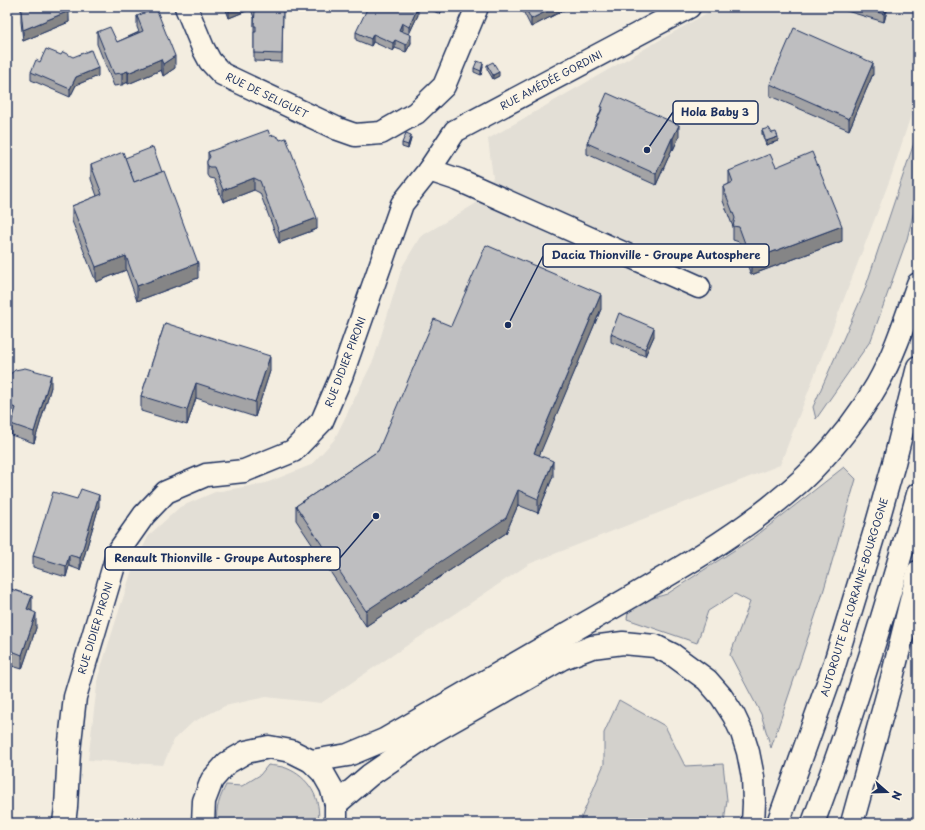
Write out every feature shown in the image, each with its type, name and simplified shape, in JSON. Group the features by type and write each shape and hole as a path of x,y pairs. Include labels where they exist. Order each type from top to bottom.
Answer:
{"main road":[{"name":"RUE DE SELIGUET","path":"186,7 203,48 210,61 222,74 355,136 381,133 416,113 444,86 477,7"},
{"name":"RUE AMÉDÉE GORDINI","path":"429,170 455,131 689,7"},
{"path":"429,170 459,180 699,287"},
{"name":"RUE DIDIER PIRONI","path":"64,823 69,751 75,696 118,552 144,515 166,492 206,475 244,471 293,451 322,421 341,377 402,204 429,170"},
{"path":"311,761 348,755 384,740 680,568 752,521 790,491 812,470 832,448 856,415 876,385 888,362 899,337 918,284"},
{"name":"AUTOROUTE DE LORRAINE-BOURGOGNE","path":"778,823 838,654 896,456 918,367"},
{"path":"813,823 846,730 872,650 918,494"},
{"path":"852,823 892,678 918,572"},
{"path":"336,813 370,775 431,733 562,658 592,646 623,643 656,646 673,655 707,680 721,696 734,716 742,733 748,752 753,777 753,823"},
{"path":"203,823 204,801 212,780 227,763 246,752 269,747 291,751 311,761 323,773 331,787 336,813"}],"shaded area":[{"path":"713,7 918,7 918,93 892,174 780,465 529,564 321,703 266,697 225,706 193,722 174,740 163,765 88,760 98,677 132,570 149,535 180,507 215,492 266,483 311,465 334,440 374,359 402,267 420,237 475,204 493,178 488,139 707,13"},
{"path":"918,131 918,195 907,239 871,340 816,419 813,407 864,292"},
{"path":"844,467 856,479 822,596 771,748 761,714 730,655 750,602 735,594 708,611 697,643 627,619 629,605 667,594 756,536"},
{"path":"619,700 665,726 685,766 723,764 727,800 724,823 579,823 604,764 604,733"},
{"path":"268,765 286,768 301,777 307,783 316,797 319,814 318,823 217,823 218,803 226,785 242,786 260,775"}],"building":[{"path":"28,7 68,7 69,11 23,30 21,10"},
{"path":"228,7 236,7 229,10"},
{"path":"253,7 283,7 282,54 254,53 254,32 256,32 256,26 254,26 255,11"},
{"path":"368,7 418,7 409,27 402,23 399,30 411,35 406,45 395,40 393,43 373,34 371,39 356,32"},
{"path":"525,7 555,7 531,19"},
{"path":"859,7 886,7 884,14"},
{"path":"156,8 175,56 163,64 161,59 128,73 128,71 114,74 97,32 110,27 117,42 143,31 137,16"},
{"path":"794,28 873,63 849,119 770,84"},
{"path":"46,49 61,55 63,52 73,57 91,50 98,68 76,77 70,89 31,72 36,60 40,62"},
{"path":"477,61 483,63 481,71 474,68"},
{"path":"493,62 499,72 493,75 487,65"},
{"path":"607,93 679,125 656,174 587,143 603,107 601,107"},
{"path":"769,128 772,133 776,132 778,137 766,141 762,130"},
{"path":"268,130 270,136 274,135 280,140 286,138 317,218 279,232 260,181 254,178 223,190 214,167 209,167 207,164 210,157 208,152"},
{"path":"406,133 411,135 408,145 402,143"},
{"path":"153,147 162,172 134,182 125,158"},
{"path":"123,152 134,182 164,171 198,263 137,286 126,256 96,267 72,206 102,194 91,165"},
{"path":"812,152 842,226 751,260 739,227 733,226 735,218 723,187 733,182 729,171 770,154 776,167"},
{"path":"486,245 601,294 534,453 553,461 538,499 518,490 506,518 366,611 296,506 378,451 434,319 451,326"},
{"path":"619,313 654,328 645,349 611,334"},
{"path":"165,323 270,356 255,402 196,383 187,410 141,396"},
{"path":"25,368 51,375 34,432 11,424 16,408 7,405 7,378 15,370"},
{"path":"81,489 99,495 80,558 69,555 66,566 33,556 53,492 77,499"},
{"path":"8,588 32,596 27,609 36,613 22,655 12,651 7,665 7,592"}],"place":[{"name":"Hola Baby 3","path":"647,150"},
{"name":"Dacia Thionville - Groupe Autosphere","path":"508,325"},
{"name":"Renault Thionville - Groupe Autosphere","path":"376,516"}]}
